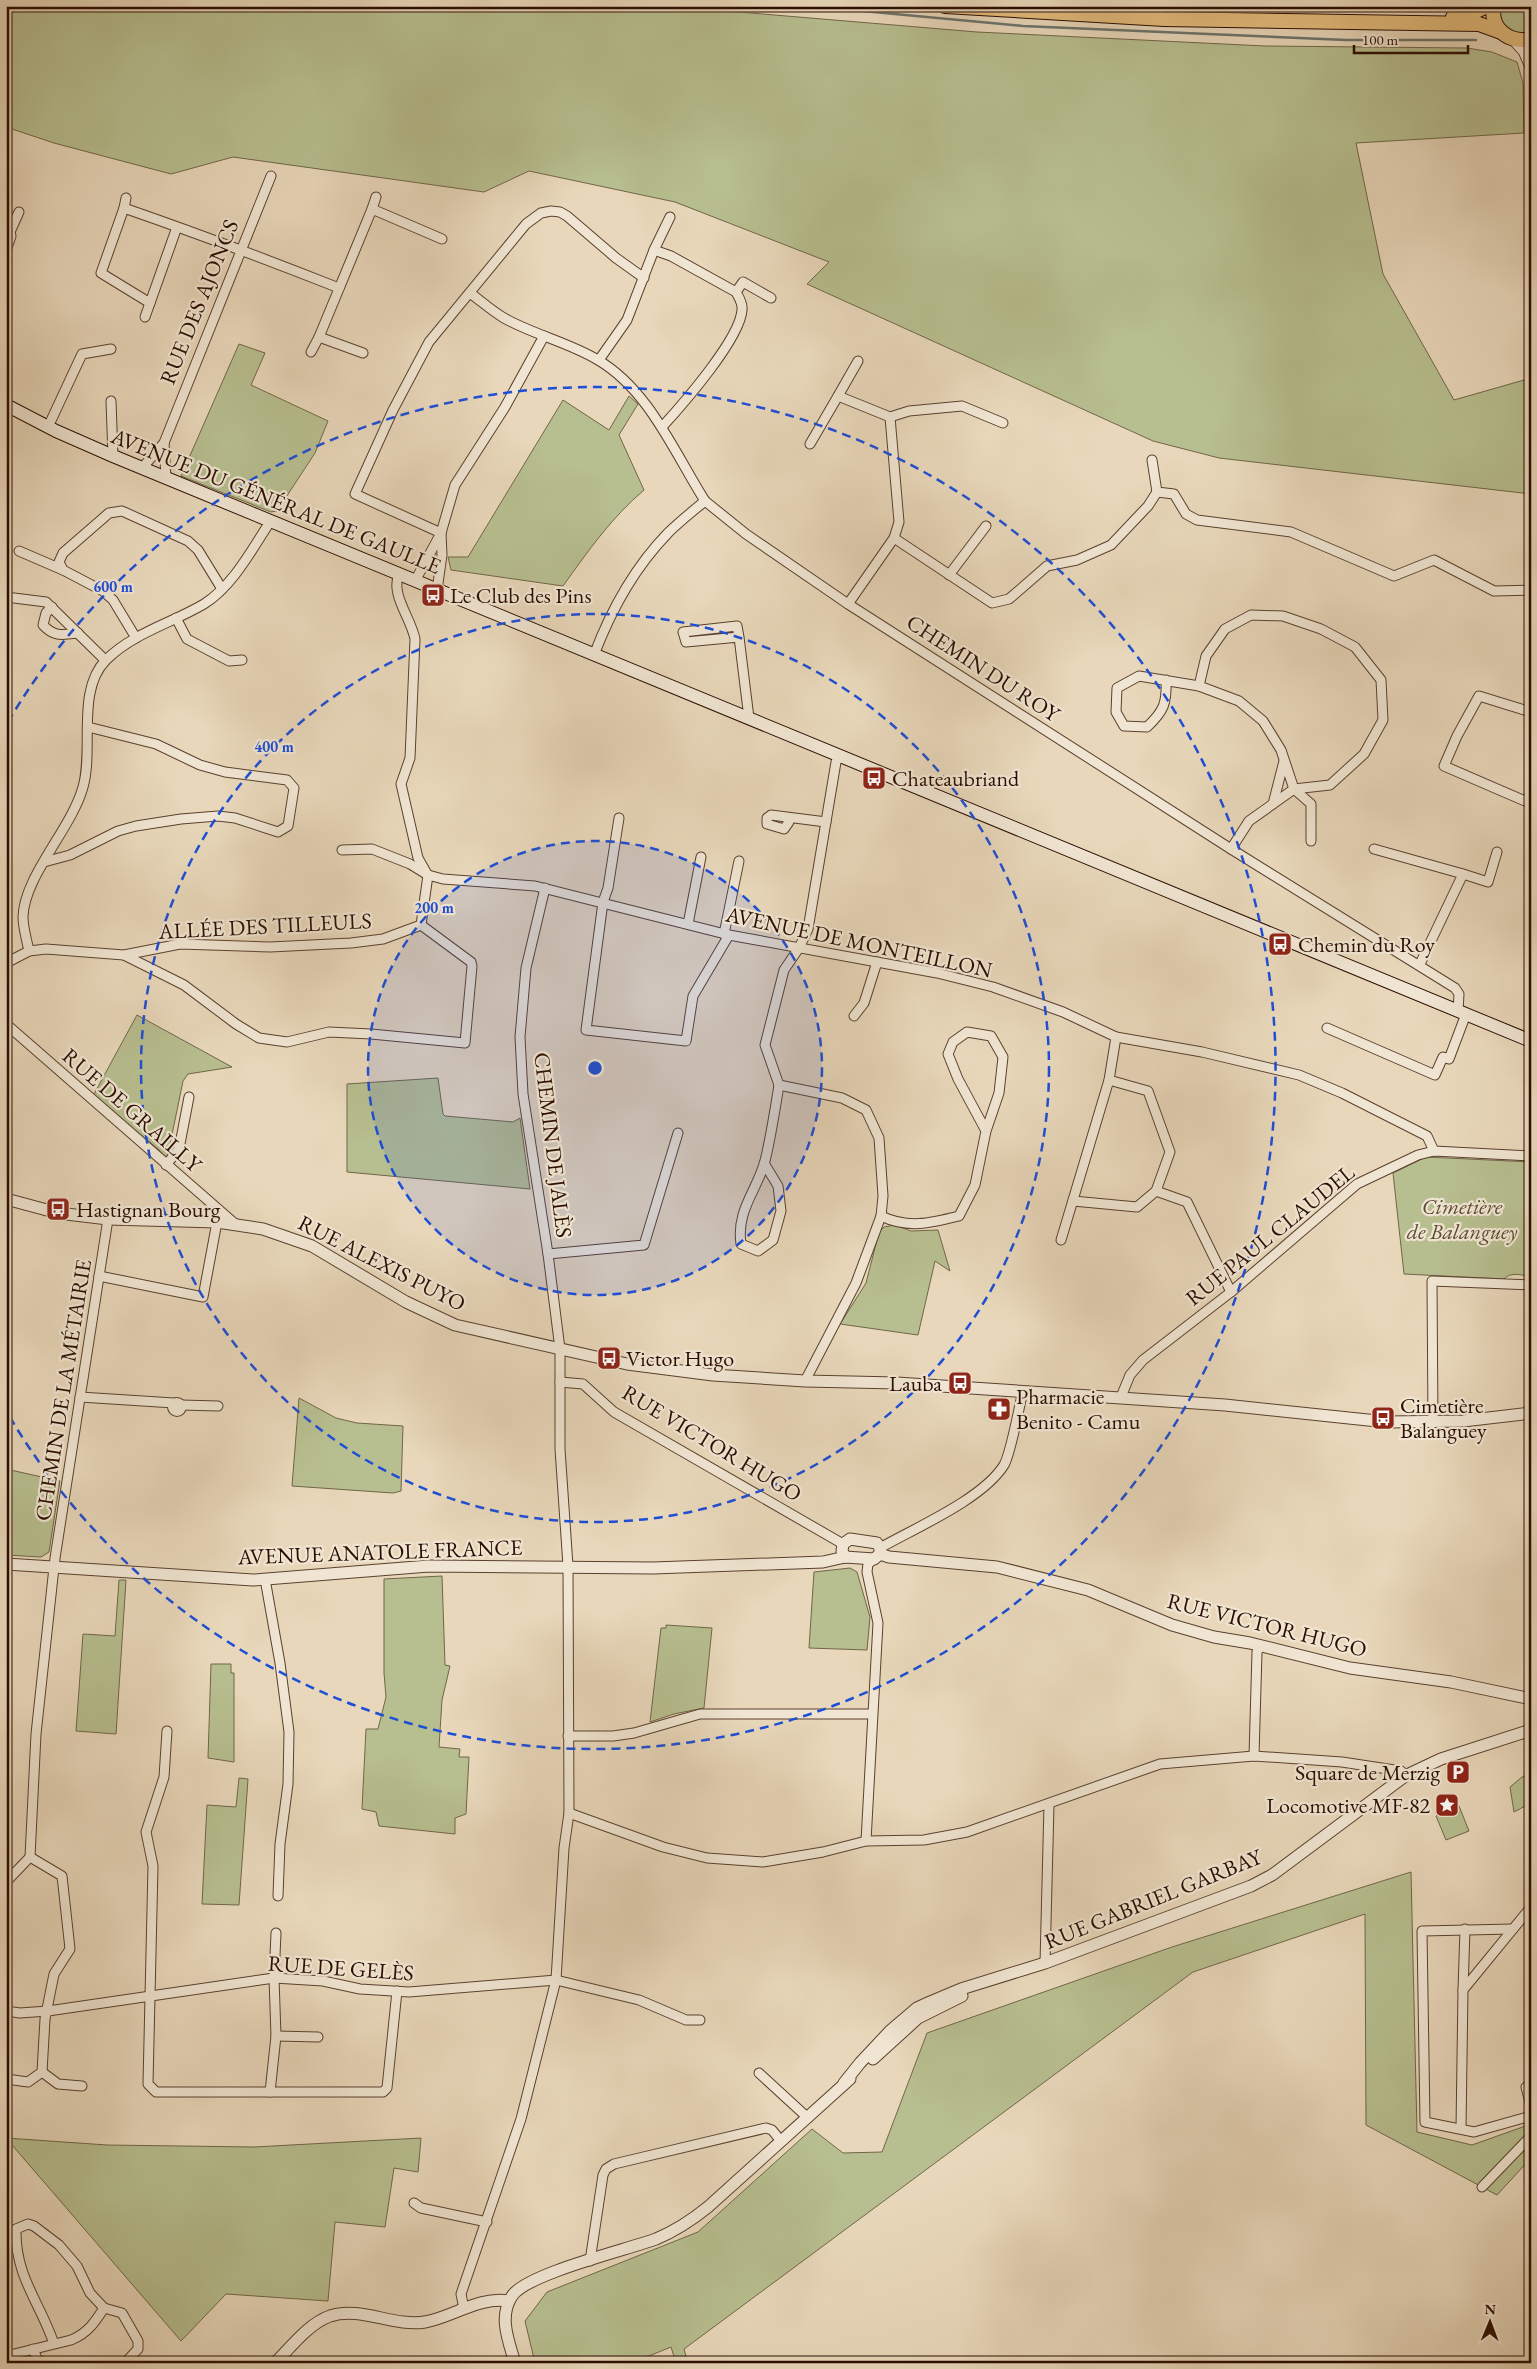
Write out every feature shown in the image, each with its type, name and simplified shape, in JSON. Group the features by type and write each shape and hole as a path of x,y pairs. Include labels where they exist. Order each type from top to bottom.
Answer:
{"main road":[{"path":"945,6 1164,19 1479,24 1501,32 1514,40 1531,38"},
{"path":"1415,22 1470,14 1487,6"},
{"path":"1494,6 1493,18 1501,32"},
{"name":"AVENUE DU GÉNÉRAL DE GAULLE","path":"7,407 114,456 270,522 1531,1041"}],"street":[{"path":"1514,40 1524,51 1531,67"},
{"name":"RUE DES AJONCS","path":"142,468 164,443 270,176"},
{"path":"311,352 376,197"},
{"path":"126,198 101,273 150,303"},
{"path":"124,208 240,249 339,288"},
{"path":"372,209 442,239"},
{"path":"441,533 355,494 393,410 429,342 526,224 541,213 552,211 567,216 616,258 644,278"},
{"path":"6,251 11,236 8,232 19,212"},
{"path":"599,360 627,320 654,250 670,217"},
{"path":"145,317 177,227"},
{"path":"654,250 671,256 736,292 741,301 742,310 729,342 662,427"},
{"path":"736,292 743,282 771,298"},
{"name":"CHEMIN DU ROY","path":"470,293 503,318 599,360 630,386 662,427 705,500 746,534 848,604 1231,849 1420,964 1455,988 1459,994 1462,1013"},
{"path":"415,581 441,533 455,485 505,407 544,336"},
{"path":"318,337 363,353"},
{"path":"48,427 82,354 111,349"},
{"path":"810,444 858,360"},
{"path":"838,396 890,417 909,411 962,406 1002,423"},
{"path":"111,401 114,456"},
{"path":"848,604 894,538 899,522 890,417"},
{"name":"RUE DES AJONCS","path":"164,443 166,478"},
{"path":"894,538 992,603 1010,599 1047,566 1077,560 1111,545 1148,506 1157,492 1152,460"},
{"path":"1157,492 1174,494 1186,514 1197,520 1292,532 1394,576 1434,560 1494,591 1531,590"},
{"path":"594,655 608,617 638,569 668,533 705,500"},
{"path":"63,570 59,562 63,553 110,513 122,511 188,541 198,550 222,589"},
{"path":"6,962 28,951 23,917 31,887 62,832 83,788 87,757 91,684 105,660 136,638 206,603 222,589 270,522"},
{"path":"949,575 986,526"},
{"path":"437,590 442,555 441,533"},
{"path":"19,551 103,590 113,600 136,638"},
{"path":"124,955 184,985 236,1024 259,1038 287,1042 329,1032 465,1043 472,966 471,962 421,925 428,875 418,858 401,784 410,758 411,691 415,639 412,626 398,594 396,584 399,574"},
{"path":"6,597 46,602 105,660"},
{"path":"52,607 43,620 43,625 50,632 59,635 78,633"},
{"path":"1199,686 1206,656 1225,629 1251,615 1283,616 1320,628 1355,647 1381,680 1383,720 1364,754 1330,785 1294,789 1272,804 1249,821 1231,849"},
{"path":"176,618 187,639 229,661 242,660"},
{"path":"739,637 686,642 683,632 737,626 739,637 749,718"},
{"path":"1166,680 1167,698 1160,715 1147,727 1124,726 1116,712 1117,688 1139,676 1166,680 1199,686 1238,701 1263,721 1281,750 1294,789 1311,804 1311,842"},
{"path":"1531,712 1480,696 1457,736 1444,766 1525,801 1531,795"},
{"path":"44,862 70,854 118,831 136,826 218,816 236,818 278,832 288,826 294,788 287,780 225,772 200,765 156,744 88,728"},
{"path":"764,1163 778,1186 781,1211 773,1240 758,1250 740,1244 738,1229 750,1194 764,1163 779,1085 766,1045 784,970 800,948 808,929 836,762 840,756"},
{"path":"1272,804 1284,760"},
{"path":"786,817 826,822"},
{"path":"619,818 608,888 602,902 586,1030 686,1041 693,996 726,934 739,861"},
{"name":"AVENUE DE MONTEILLON","path":"342,850 372,849 410,864 428,875 443,879 545,888 726,934 937,973 993,987 1063,1012 1116,1038 1202,1052 1299,1075 1342,1093 1427,1136 1434,1151"},
{"path":"1374,849 1488,882 1497,852"},
{"path":"688,924 701,857"},
{"path":"1420,964 1463,874"},
{"name":"CHEMIN DE JALÈS","path":"464,2309 461,2294 521,2119 556,1980 564,1848 569,1813 568,1566 560,1450 560,1349 548,1254 523,1094 520,1036 526,968 545,888"},
{"name":"ALLÉE DES TILLEULS","path":"28,951 46,949 124,955 180,944 270,947 352,943 383,939 421,925"},
{"path":"854,1016 864,1004 877,962"},
{"path":"1327,1028 1435,1075 1443,1057 1449,1059 1462,1013"},
{"name":"RUE DE GRAILLY","path":"6,1024 234,1223"},
{"path":"881,1216 902,1224 925,1224 959,1216 975,1185 986,1131 999,1093 1003,1057 991,1036 967,1032 952,1042 948,1054 958,1079 986,1131"},
{"path":"1061,1240 1109,1080 1116,1038"},
{"path":"1073,1201 1137,1207 1156,1191 1170,1152 1148,1091 1109,1080"},
{"path":"779,1085 842,1098 866,1110 878,1138 883,1196 881,1216 856,1283 805,1381"},
{"path":"166,1165 179,1149 189,1097"},
{"path":"548,1254 644,1245 678,1133"},
{"name":"RUE PAUL CLAUDEL","path":"1121,1397 1130,1375 1144,1360 1231,1292 1357,1184 1418,1155 1434,1151 1531,1156"},
{"path":"1156,1191 1188,1202 1231,1292"},
{"name":"RUE ALEXIS PUYO","path":"6,1199 58,1213 108,1219 234,1223 271,1231 312,1246 406,1302 455,1325 627,1364 713,1375 805,1381 897,1383 1121,1397 1225,1405 1382,1422 1432,1423 1531,1413"},
{"name":"CHEMIN DE LA MÉTAIRIE","path":"30,1857 36,1734 55,1567 108,1219"},
{"path":"99,1276 203,1297 217,1222"},
{"path":"1432,1423 1432,1281 1531,1285"},
{"name":"RUE VICTOR HUGO","path":"560,1382 583,1384 614,1412 843,1544"},
{"path":"866,1841 878,1623 867,1572 868,1564 878,1554 969,1499 988,1483 1004,1464 1023,1391"},
{"path":"80,1398 218,1406"},
{"path":"845,1557 842,1551 843,1544 850,1539 869,1540 877,1543 878,1554"},
{"name":"RUE VICTOR HUGO","path":"878,1554 889,1557 997,1567 1088,1590 1172,1625 1214,1637 1350,1668 1451,1682 1531,1699"},
{"name":"AVENUE ANATOLE FRANCE","path":"6,1564 265,1579 428,1566 653,1568 823,1562 845,1557 878,1554"},
{"path":"265,1579 280,1663 289,1732 288,1784 280,1844 278,1896"},
{"path":"1254,1756 1258,1652 1260,1646"},
{"path":"568,1736 604,1736 634,1733 700,1714 872,1714"},
{"name":"RUE GABRIEL GARBAY","path":"509,2301 516,2292 530,2282 656,2238 692,2220 918,2018 987,1985 992,1980 1045,1963 1228,1895 1272,1875 1405,1776 1441,1759 1531,1730"},
{"path":"167,1731 164,1777 146,1832 152,1866 148,2084 156,2092 383,2092 387,2088 397,1991"},
{"path":"569,1813 663,1847 707,1858 763,1862 823,1852 866,1841 924,1840 967,1832 1049,1805 1111,1779 1160,1764 1254,1756 1342,1762 1401,1771 1405,1776"},
{"path":"1045,1963 1049,1805"},
{"path":"6,1882 30,1857 62,1876 70,1948 54,1974 45,2020 42,2072"},
{"path":"1464,1990 1531,1907"},
{"path":"1512,1929 1422,1931 1425,2122 1474,2132 1531,2116"},
{"path":"1460,2128 1465,1930"},
{"path":"270,2092 276,2036 274,1978 276,1933"},
{"name":"RUE DE GELÈS","path":"6,2011 20,2013 48,2011 274,1978 323,1981 360,1989 428,1992 556,1980 639,2000 686,2020 700,2020"},
{"path":"276,2036 318,2037"},
{"path":"6,2079 28,2082 42,2072"},
{"path":"42,2072 58,2084 82,2086"},
{"path":"759,2072 808,2118"},
{"path":"1526,2087 1531,2106"},
{"path":"590,2261 603,2175 606,2169 614,2164 766,2128 772,2130 781,2141"},
{"path":"1482,2187 1531,2136"},
{"path":"414,2203 421,2208 487,2222"},
{"path":"54,2344 50,2330 24,2279 11,2247 16,2229 23,2225 34,2226 67,2252 77,2266 90,2293 104,2308 122,2313 138,2341 138,2350 125,2363"},
{"path":"274,2363 320,2320 331,2316 352,2313 425,2322 498,2299 509,2301 505,2325 515,2363"},
{"path":"6,2356 71,2340 86,2332 104,2308"},
{"path":"33,2349 39,2363"}],"green space":[{"path":"6,6 667,6 977,32 1265,46 1467,48 1492,52 1517,62 1523,83 1524,133 1356,143 1383,274 1454,400 1531,378 1531,494 1219,458 1153,441 807,284 829,262 675,202 529,171 484,192 233,157 171,174 54,143 6,127"},
{"path":"1498,6 1531,6 1531,33 1510,33 1499,22"},
{"path":"239,344 265,353 251,385 328,421 315,453 277,511 271,512 181,476"},
{"path":"629,396 638,404 619,435 644,490 611,523 563,586 451,570 448,557 468,557 563,400 609,430"},
{"path":"137,1015 232,1067 188,1074 183,1081 167,1159 158,1149 93,1096"},
{"path":"438,1078 443,1114 445,1116 513,1122 520,1118 530,1189 347,1172 347,1084"},
{"name":"Cimetière de Balanguey","path":"1426,1157 1531,1162 1531,1278 1517,1274 1510,1275 1504,1279 1404,1274 1393,1173"},
{"path":"895,1225 911,1231 938,1230 950,1271 935,1261 918,1335 840,1324 866,1283 879,1232 884,1227"},
{"path":"299,1398 336,1418 357,1423 403,1426 401,1491 393,1493 292,1486"},
{"path":"6,1469 60,1481 49,1552 41,1557 6,1555"},
{"path":"850,1568 857,1572 870,1617 867,1650 809,1648 814,1572"},
{"path":"442,1576 445,1665 450,1666 442,1700 439,1747 460,1749 459,1757 469,1757 466,1814 455,1818 455,1834 379,1826 376,1812 362,1809 366,1729 378,1729 386,1697 384,1673 384,1579"},
{"path":"119,1580 126,1580 116,1734 76,1731 83,1634 115,1636"},
{"path":"666,1625 712,1628 704,1708 674,1714 650,1722 661,1628 666,1628"},
{"path":"211,1664 231,1664 231,1673 234,1673 234,1762 208,1758"},
{"path":"1531,1773 1531,1803 1514,1812 1510,1787 1522,1777"},
{"path":"239,1778 248,1779 239,1905 202,1904 207,1805 236,1807"},
{"path":"1459,1806 1469,1831 1446,1840 1436,1816"},
{"path":"1411,1872 1417,2132 1472,2145 1531,2124 1531,2158 1497,2195 1366,2125 1365,1914 1193,1972 684,2349 688,2363 676,2363 671,2347 632,2363 535,2363 525,2321 547,2292 698,2232 812,2129 843,2153 882,2152 927,2033 1172,1947"},
{"path":"6,2138 107,2145 254,2147 421,2138 418,2172 394,2168 385,2227 335,2222 328,2301 226,2294 181,2341"}],"waterway":[{"path":"809,6 1023,26 1346,40 1476,40"}],"place":[{"name":"Le Club des Pins","path":"433,595"},
{"name":"Chateaubriand","path":"874,778"},
{"name":"Chemin du Roy","path":"1280,944"},
{"name":"Hastignan Bourg","path":"58,1209"},
{"name":"Victor Hugo","path":"609,1358"},
{"name":"Lauba","path":"960,1383"},
{"name":"Pharmacie Benito - Camu","path":"999,1409"},
{"name":"Cimetière Balanguey","path":"1383,1418"},
{"name":"Square de Merzig","path":"1458,1772"},
{"name":"Locomotive MF-82","path":"1447,1805"}]}
